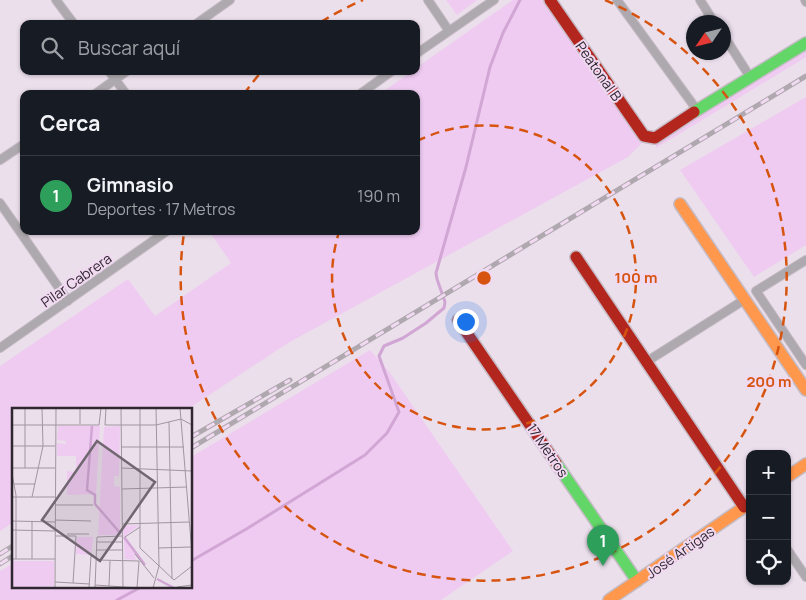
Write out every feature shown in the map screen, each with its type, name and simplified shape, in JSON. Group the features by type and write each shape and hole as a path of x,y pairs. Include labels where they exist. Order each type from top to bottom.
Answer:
{"street":[{"path":"56,0 71,20"},
{"path":"202,20 230,0"},
{"path":"428,0 449,30"},
{"path":"420,51 494,0"},
{"name":"Peatonal B","path":"550,0 644,136 656,138 697,110"},
{"path":"617,0 697,110 806,43"},
{"path":"700,0 710,15"},
{"path":"731,47 750,77"},
{"path":"112,75 123,90"},
{"path":"101,90 122,75"},
{"path":"366,90 386,75"},
{"path":"0,160 20,147"},
{"path":"0,204 20,233"},
{"path":"680,204 806,390"},
{"path":"22,235 68,301"},
{"name":"Pilar Cabrera","path":"0,348 161,235"},
{"path":"576,257 646,362 746,504"},
{"path":"806,260 756,291 806,365"},
{"path":"646,362 744,300"},
{"name":"17 Metros","path":"458,320 637,581"},
{"path":"791,474 806,464"},
{"name":"José Artigas","path":"609,600 746,506"},
{"path":"791,555 806,577"}],"shaded area":[{"path":"446,0 477,0 457,15"},
{"path":"513,0 542,0 642,143 628,157 288,343 190,408 12,408 12,523 0,531 0,366 128,279 155,316 231,263 212,235 420,235 420,90 386,90 406,75 420,75 420,65"},
{"path":"806,49 806,57 656,148 656,144 665,137"},
{"path":"806,97 806,245 754,277 680,170"},
{"path":"370,350 390,373 513,551 441,600 0,600 0,571 12,564 12,588 192,588 192,456"}],"waterway":[{"path":"192,560 365,455 387,433 399,412 379,356 384,346 403,338 444,308 445,302 436,273 466,167 490,67 503,33 520,0"},
{"path":"117,600 139,588"}],"railway":[{"path":"192,447 806,76"},
{"path":"192,436 290,380"},
{"path":"0,554 12,546"},
{"path":"0,564 12,556"}],"traffic: fast":[{"path":"694,112 806,43"},
{"path":"556,463 637,581"}],"traffic: slow":[{"path":"680,204 806,390"},
{"path":"791,474 806,464"},
{"path":"609,600 746,506"}],"traffic: jam":[{"path":"550,0 644,136 655,138 694,112"},
{"path":"576,257 744,507"},
{"path":"458,320 556,463"}],"place":[{"name":"Gimnasio","path":"603,566"}]}
